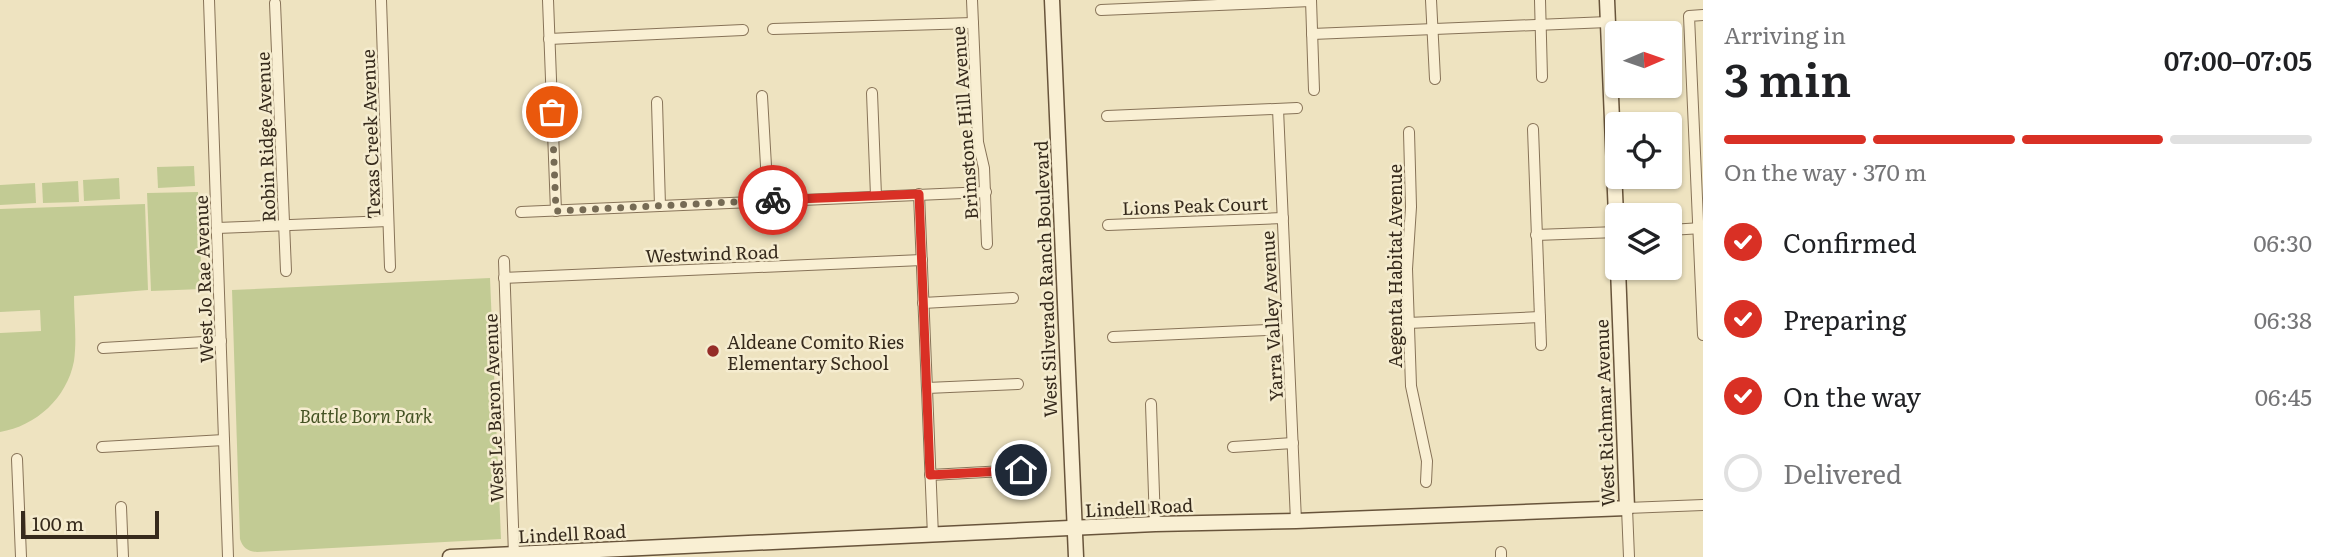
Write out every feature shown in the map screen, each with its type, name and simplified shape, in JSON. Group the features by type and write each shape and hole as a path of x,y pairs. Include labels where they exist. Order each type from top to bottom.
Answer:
{"street":[{"name":"West Jo Rae Avenue","path":"209,0 228,557"},
{"name":"Texas Creek Avenue","path":"381,0 390,267"},
{"path":"548,0 556,211"},
{"name":"Brimstone Hill Avenue","path":"972,0 978,142 984,168 987,244"},
{"name":"West Silverado Ranch Boulevard","path":"1052,0 1076,557"},
{"path":"1431,0 1435,79"},
{"path":"1540,0 1542,77"},
{"path":"1607,0 1608,21"},
{"path":"1101,10 1311,1 1314,90"},
{"name":"Robin Ridge Avenue","path":"275,2 286,271"},
{"path":"1703,16 1689,16 1701,228 1703,335"},
{"path":"1312,34 1605,22"},
{"path":"773,29 972,23"},
{"path":"549,39 743,30"},
{"path":"872,93 876,196"},
{"path":"762,96 768,201"},
{"path":"1611,98 1616,203"},
{"path":"657,102 660,206"},
{"path":"1107,116 1297,108"},
{"name":"Yarra Valley Avenue","path":"1278,109 1296,521"},
{"path":"1532,129 1541,345"},
{"name":"Aegenta Habitat Avenue","path":"1409,132 1411,207 1406,269 1411,386 1427,461 1426,482"},
{"path":"521,212 986,192"},
{"path":"919,194 933,536"},
{"name":"Lions Peak Court","path":"1108,225 1283,218"},
{"path":"217,228 388,221"},
{"path":"1682,229 1701,228"},
{"path":"1536,235 1605,232"},
{"name":"Westwind Road","path":"504,278 922,260"},
{"name":"West Le Baron Avenue","path":"503,261 514,555"},
{"name":"West Richmar Avenue","path":"1618,280 1629,557"},
{"path":"923,303 1013,298"},
{"path":"1408,323 1540,317"},
{"path":"1113,337 1286,329"},
{"path":"103,348 221,341"},
{"path":"927,388 1018,384"},
{"path":"1152,404 1155,524"},
{"path":"102,447 224,440"},
{"path":"1233,447 1293,443"},
{"path":"17,459 21,557"},
{"path":"930,475 1021,470"},
{"name":"Lindell Road","path":"450,557 1075,530 1155,524 1703,505"},
{"path":"121,507 123,557"}],"green space":[{"path":"194,166 195,186 158,188 157,167"},
{"path":"119,178 120,199 84,201 83,180"},
{"path":"78,181 79,202 43,203 42,183"},
{"path":"35,183 36,203 0,205 0,185"},
{"path":"198,192 202,289 151,291 147,193"},
{"path":"145,204 148,290 74,296 75,353 65,387 37,417 26,424 0,432 0,333 41,331 40,310 0,312 0,209"},
{"name":"Battle Born Park","path":"490,278 501,539 257,552 246,548 240,539 232,290"}],"way so far":[{"path":"552,112 556,211 773,200"}],"place":[{"name":"Aldeane Comito Ries Elementary School","path":"713,351"}],"route":[{"path":"773,200 919,194 930,475 1021,470"}]}
